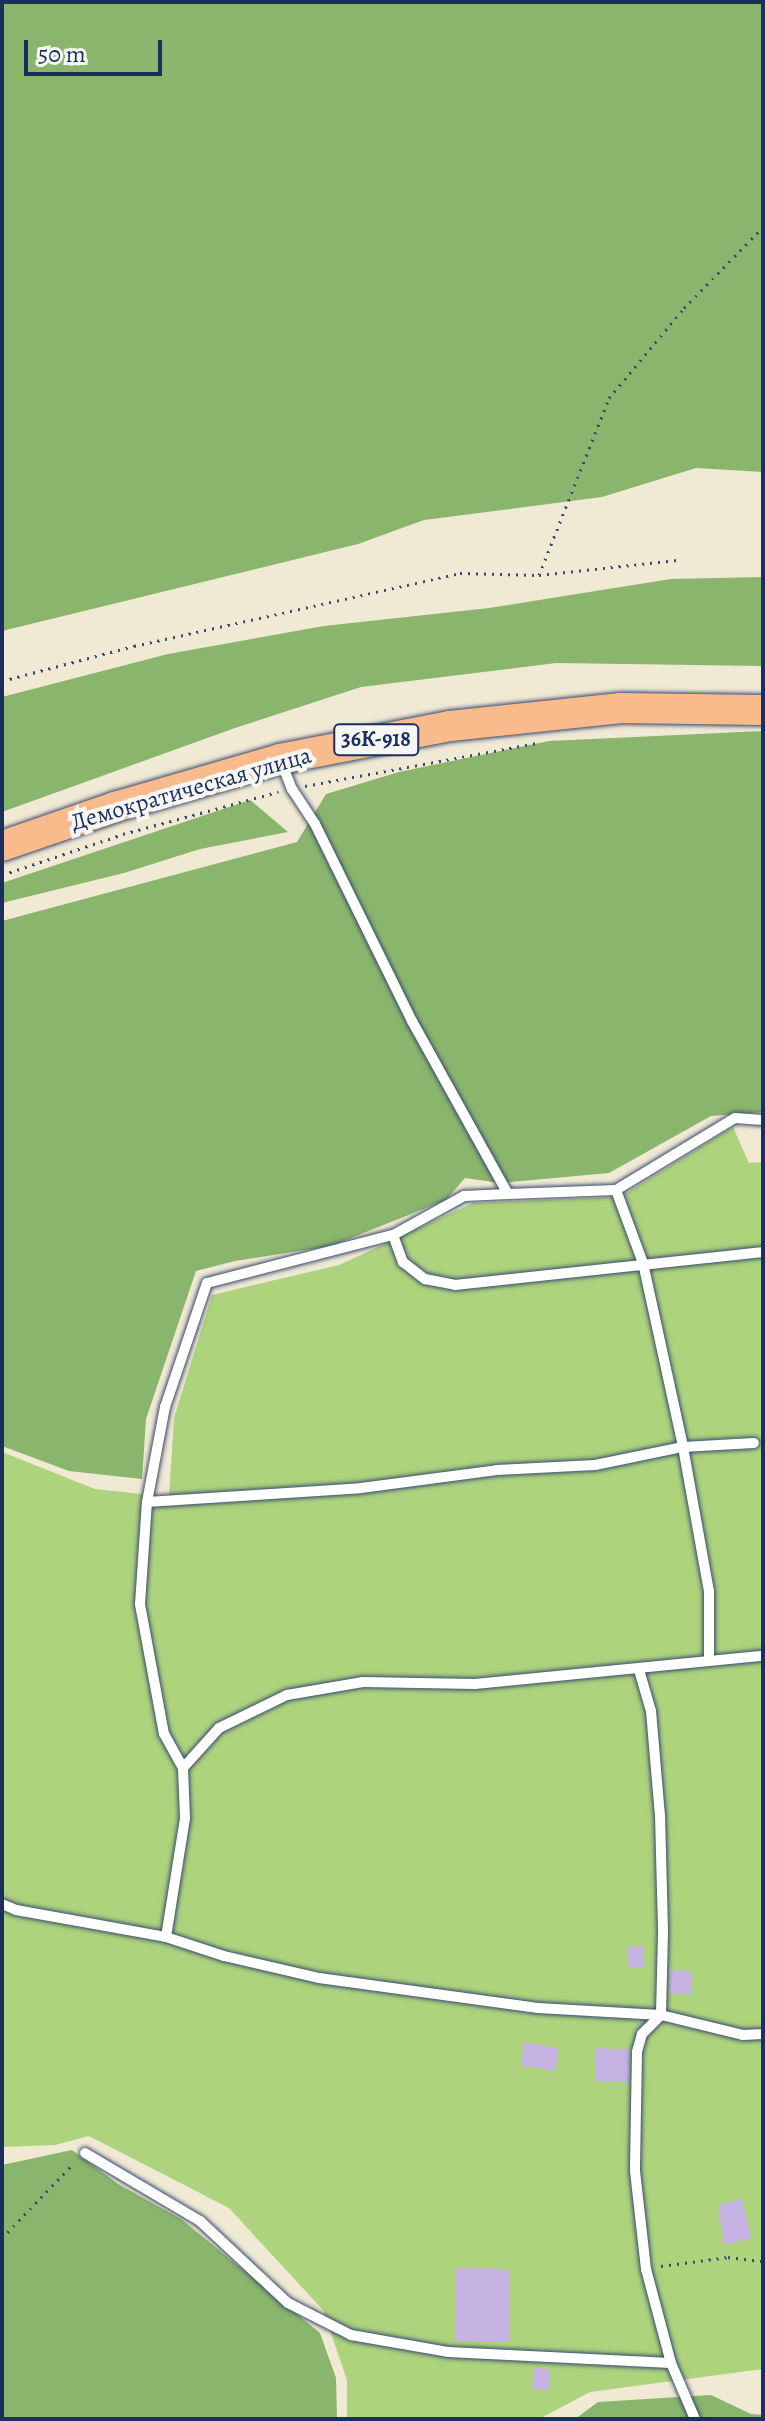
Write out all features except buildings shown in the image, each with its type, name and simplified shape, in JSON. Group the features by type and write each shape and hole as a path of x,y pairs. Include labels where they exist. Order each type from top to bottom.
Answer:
{"main road":[{"name":"Демократическая улица","path":"2,846 115,807 280,759 450,726 621,708 763,710"}],"lane":[{"path":"280,759 292,789 315,824 412,1021 508,1194"},
{"path":"166,1937 185,1818 183,1768 164,1734 140,1604 147,1502 165,1407 207,1283 393,1235 464,1196 616,1190 735,1118 763,1120"},
{"path":"616,1190 643,1263 683,1447 709,1591 709,1661"},
{"path":"393,1235 403,1262 425,1279 455,1285 763,1252"},
{"path":"147,1502 361,1488 497,1470 595,1465 683,1447 754,1443"},
{"path":"183,1768 219,1728 287,1695 363,1682 475,1684 763,1656"},
{"path":"639,1670 651,1711 660,1815 661,2015 642,2034 637,2052 635,2171 646,2269 671,2363 695,2419"},
{"path":"2,1904 16,1910 166,1937 224,1956 319,1978 538,2008 661,2015 743,2035 763,2034"},
{"path":"85,2153 200,2221 288,2303 351,2335 448,2352 671,2363"}],"path":[{"path":"539,575 609,398 684,308 763,227"},
{"path":"2,681 134,646 460,573 539,575 677,560"},
{"path":"2,875 123,834 292,789 549,741"},
{"path":"2,2238 85,2153"},
{"path":"646,2269 728,2257 763,2261"}],"green space":[{"path":"2,2 763,2 763,472 696,468 602,497 424,520 358,544 2,631"},
{"path":"763,577 763,666 556,663 361,687 235,728 2,812 2,697 168,654 324,626 489,608 671,579"},
{"path":"763,731 763,1112 711,1116 609,1173 500,1183 465,1178 446,1200 331,1246 235,1261 196,1271 146,1419 142,1479 69,1471 2,1446 2,921 297,842 326,794 399,772 549,741"},
{"path":"250,800 288,832 200,849 124,873 2,903 2,883"},
{"path":"733,1127 749,1163 763,1162 763,2369 590,2392 539,2419 347,2419 347,2380 323,2310 229,2208 89,2136 55,2145 2,2147 2,1452 95,1489 169,1497 174,1418 212,1295 339,1265 473,1203 620,1197"},
{"path":"72,2150 118,2184 181,2219 320,2333 336,2378 337,2419 2,2419 2,2165"},
{"path":"711,2395 751,2414 763,2415 763,2419 575,2419 598,2402"}]}
